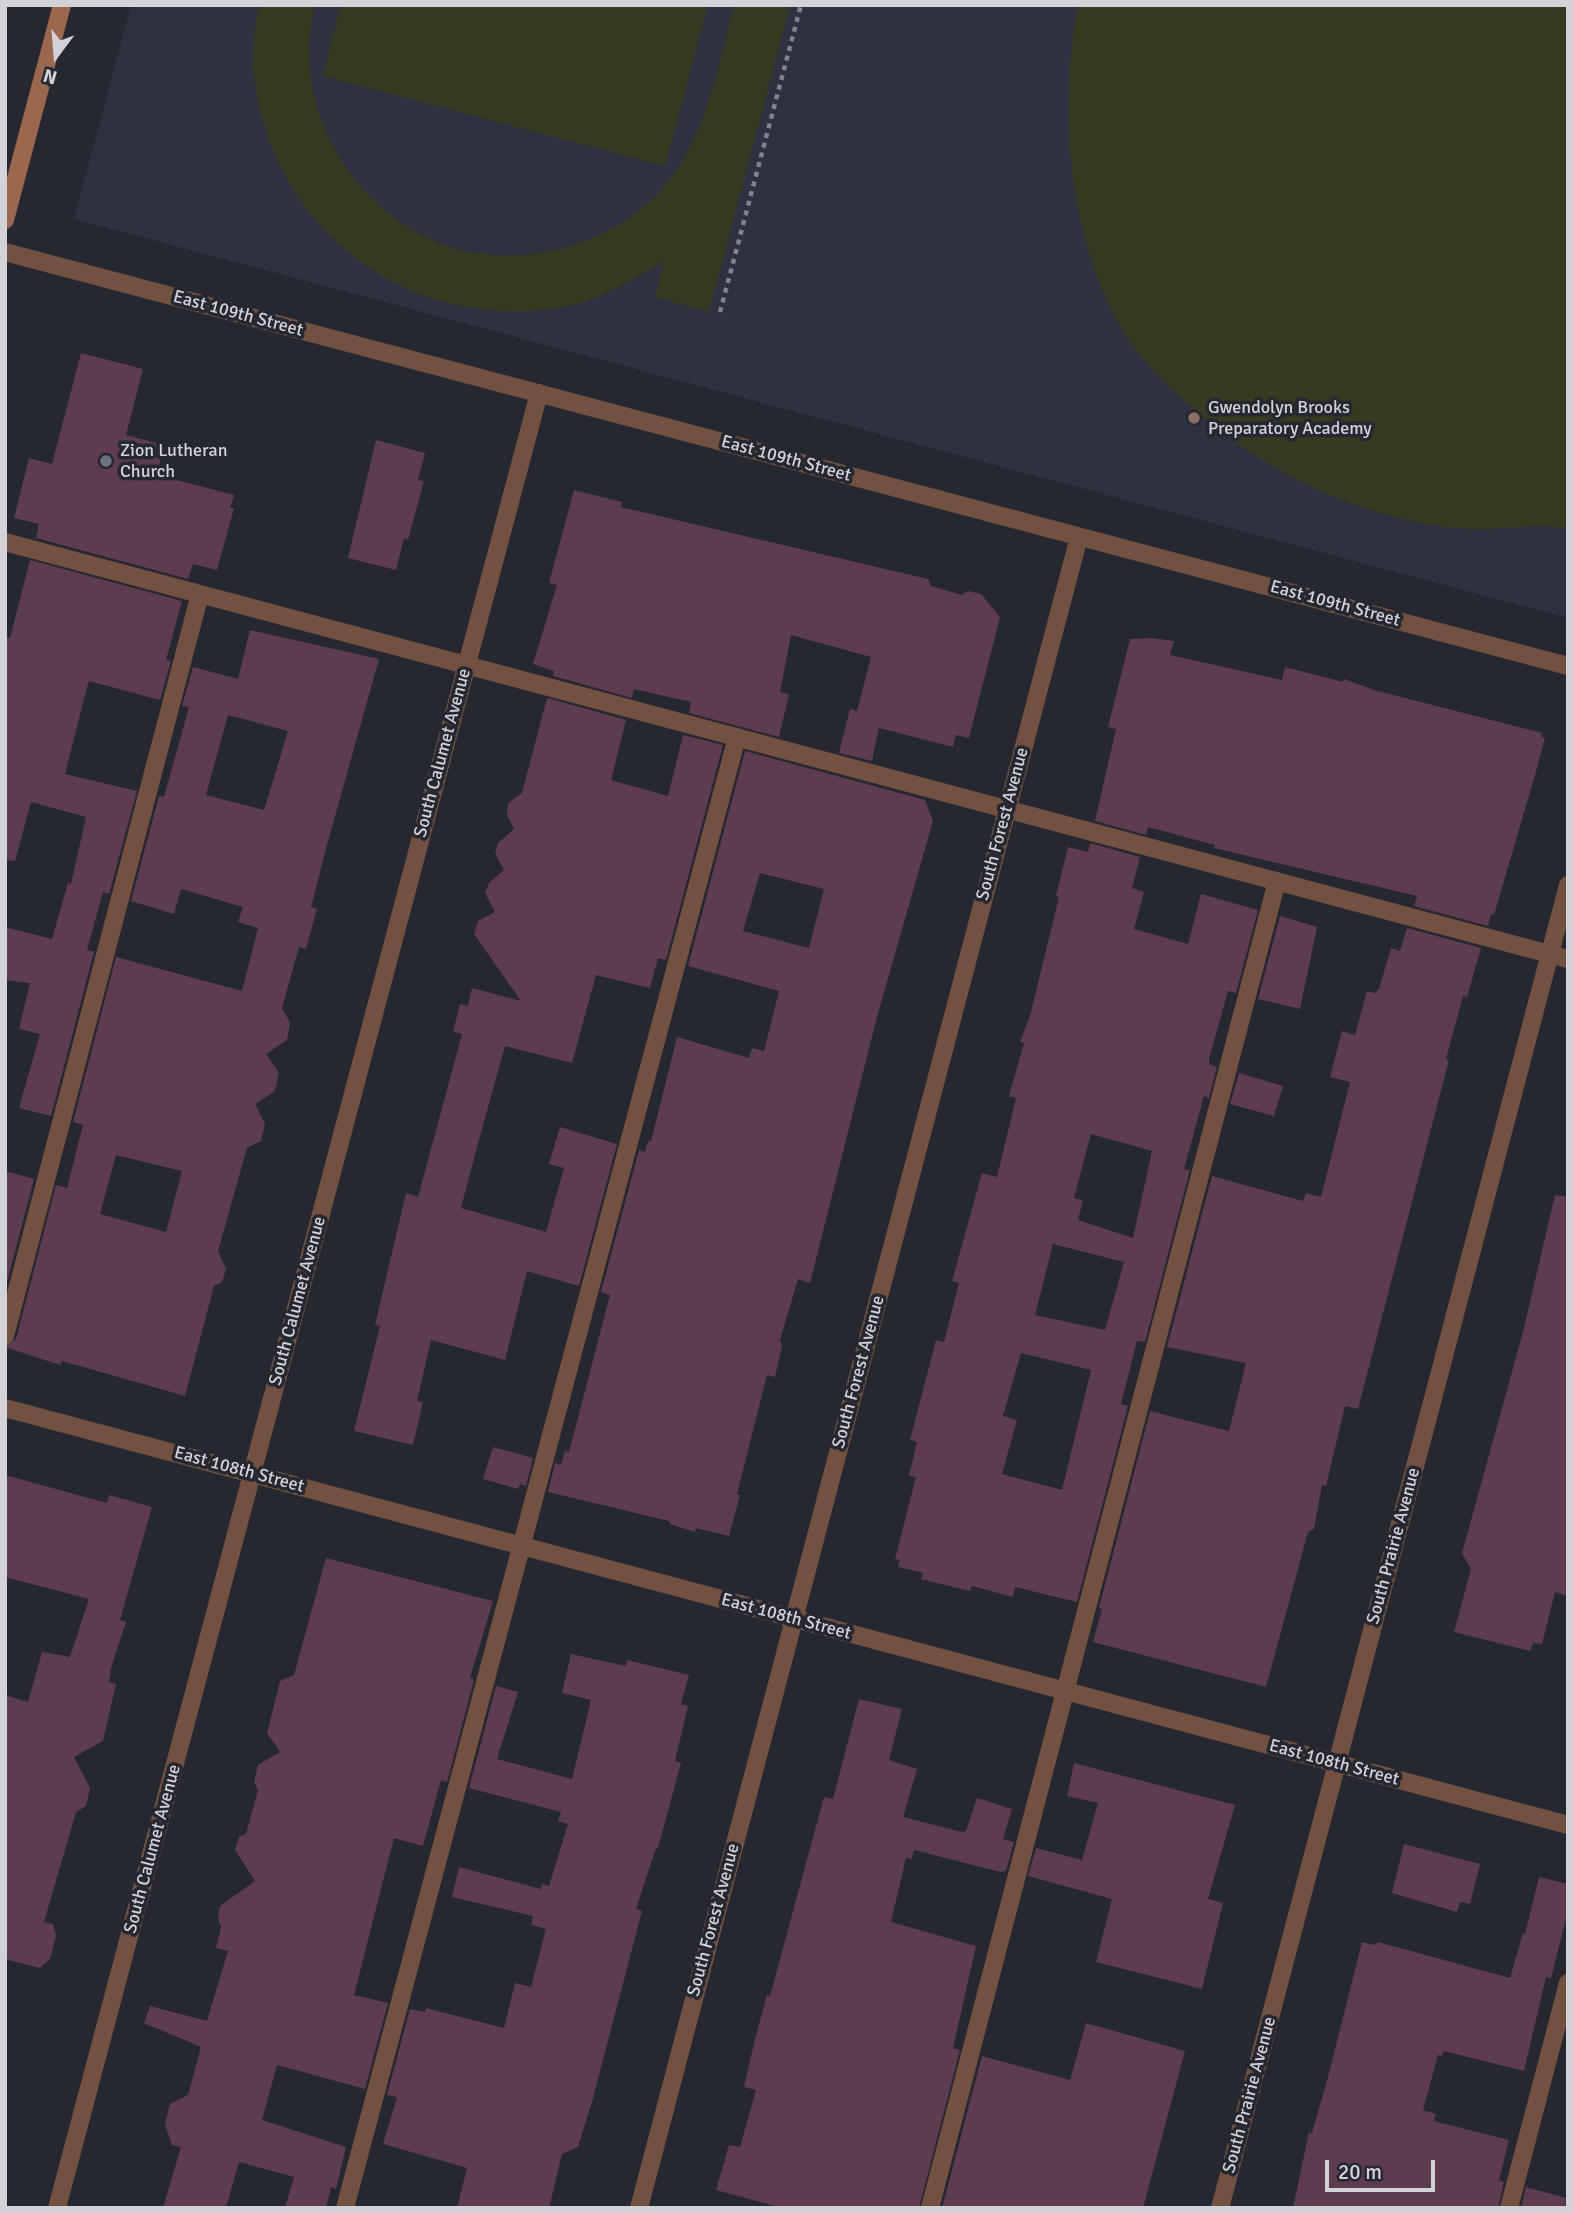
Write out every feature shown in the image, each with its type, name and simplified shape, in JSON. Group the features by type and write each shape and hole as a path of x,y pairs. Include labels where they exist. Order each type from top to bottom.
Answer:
{"street":[{"path":"5,220 62,5"},
{"name":"East 109th Street","path":"5,252 1568,666"},
{"name":"South Calumet Avenue","path":"57,2208 539,393"},
{"name":"South Forest Avenue","path":"639,2208 1079,537"},
{"path":"5,541 1568,959"},
{"path":"5,1336 200,594"},
{"path":"345,2208 737,737"},
{"path":"930,2208 1277,881"},
{"name":"South Prairie Avenue","path":"1220,2208 1568,885"},
{"name":"East 108th Street","path":"5,1408 1568,1825"},
{"path":"1509,2208 1568,1983"}],"path":[{"path":"720,312 802,5"}],"shaded area":[{"name":"Gwendolyn Brooks Preparatory Academy","path":"131,5 1568,5 1568,618 74,219"}],"green space":[{"path":"259,5 315,5 310,38 310,72 316,104 328,135 344,164 364,190 388,213 416,232 446,246 479,254 513,255 547,252 580,243 612,229 640,210 664,187 691,146 709,100 734,5 790,5 709,312 655,297 664,261 613,290 586,301 558,308 502,311 449,303 399,285 355,257 317,222 287,178 265,129 253,65"},
{"path":"341,5 708,5 665,166 323,76"},
{"path":"1078,5 1568,5 1568,528 1450,528 1397,517 1342,500 1301,482 1243,447 1196,410 1153,370 1140,356 1119,324 1088,249 1078,209 1069,127 1069,86"}],"building":[{"name":"Zion Lutheran Church","path":"81,353 143,369 126,435 156,443 162,454 157,475 234,495 230,508 234,508 217,570 193,564 188,579 36,538 39,524 14,518 29,458 52,464"},
{"path":"376,440 425,453 418,480 424,481 408,540 404,538 396,570 348,558"},
{"path":"574,490 622,502 621,507 928,579 931,586 962,595 968,591 981,594 1000,617 969,738 956,735 953,747 879,728 872,761 839,753 850,709 857,711 871,657 791,635 780,692 789,694 779,737 689,713 691,702 634,689 632,698 553,676 554,671 533,664 557,585 549,583"},
{"path":"30,560 182,601 166,660 171,661 160,700 89,681 85,695 65,774 137,791 109,894 103,892 87,950 94,952 51,1116 19,1108 40,1034 19,1029 30,983 5,980 5,927 52,939 68,883 71,884 86,817 31,802 15,861 5,860 5,637 10,638"},
{"path":"250,630 379,659 311,907 317,909 306,949 299,947 282,1008 290,1023 287,1040 266,1054 279,1073 275,1091 255,1104 265,1124 261,1141 247,1148 218,1251 226,1269 222,1282 214,1286 185,1396 62,1361 60,1365 5,1347 16,1339 56,1185 67,1188 83,1125 73,1122 116,957 242,991 258,928 238,922 243,907 181,889 174,914 131,901 159,796 164,797 189,707 182,706 193,667 238,679","holes":["228,715 288,731 264,810 206,795","116,1155 182,1171 166,1232 100,1214"]},
{"path":"1130,639 1174,641 1170,655 1282,680 1285,667 1343,682 1344,679 1374,690 1542,733 1541,737 1545,738 1537,768 1494,915 1491,914 1488,926 1414,906 1417,896 1214,848 1215,845 1148,827 1146,835 1095,821 1116,729 1108,727"},
{"path":"547,698 626,720 611,780 668,796 683,735 723,745 666,960 658,958 650,988 596,975 572,1063 505,1046 477,1147 461,1208 546,1232 564,1168 549,1164 560,1127 617,1144 579,1286 527,1271 505,1360 431,1340 417,1401 423,1402 413,1445 354,1431 380,1326 375,1325 406,1193 418,1197 462,1034 453,1032 460,1004 468,1006 472,988 521,1001 474,934 478,921 495,912 485,893 489,883 504,870 495,853 498,843 514,829 507,815 508,803 522,793"},
{"path":"745,751 925,800 933,821 877,1017 810,1283 798,1279 780,1340 782,1346 775,1377 767,1375 729,1536 696,1528 695,1532 670,1524 669,1521 548,1492 555,1463 561,1465 565,1451 569,1452 610,1295 601,1292 639,1150 645,1152 648,1141 651,1141 677,1037 749,1058 752,1048 764,1051 779,991 688,966","holes":["760,873 824,889 809,948 743,931"]},
{"path":"1090,843 1140,857 1132,888 1144,892 1134,929 1188,944 1201,894 1258,910 1236,993 1228,991 1209,1059 1209,1064 1217,1067 1209,1098 1204,1096 1184,1169 1190,1170 1145,1342 1137,1341 1121,1404 1128,1406 1077,1602 1015,1587 1013,1597 972,1586 970,1591 921,1579 923,1573 898,1567 900,1560 895,1559 916,1477 909,1476 917,1442 910,1440 936,1340 944,1342 959,1283 952,1281 982,1173 997,1177 1016,1098 1009,1096 1024,1043 1020,1042 1030,1016 1059,897 1056,896 1068,847 1088,852","holes":["1091,1134 1152,1151 1133,1238 1078,1220 1083,1200 1074,1198","1053,1244 1124,1262 1105,1330 1035,1315","1021,1353 1091,1370 1062,1490 1002,1474 1017,1420 1003,1416"]},
{"path":"1280,916 1317,927 1300,1009 1258,999"},
{"path":"1407,928 1481,948 1467,997 1463,996 1446,1059 1449,1060 1358,1409 1345,1406 1326,1486 1322,1485 1314,1529 1308,1532 1266,1687 1093,1642 1102,1609 1099,1608 1150,1411 1229,1431 1246,1363 1167,1347 1212,1176 1303,1201 1306,1193 1321,1197 1350,1082 1330,1077 1342,1031 1355,1035 1367,991 1375,993 1379,989 1391,948 1400,951"},
{"path":"1239,1073 1283,1086 1274,1116 1230,1104"},
{"path":"5,1171 34,1179 5,1290"},
{"path":"1555,1195 1568,1197 1568,1596 1555,1592 1542,1644 1533,1643 1530,1651 1454,1632 1471,1569 1462,1553 1523,1332"},
{"path":"493,1447 533,1458 526,1486 520,1484 518,1489 483,1479"},
{"path":"5,1475 107,1503 109,1495 152,1507 120,1620 126,1622 111,1668 109,1682 116,1684 103,1741 74,1757 90,1788 86,1806 76,1812 44,1922 53,1924 56,1936 50,1959 40,1968 5,1959 5,1695 28,1702 42,1652 70,1657 89,1599 5,1577"},
{"path":"326,1558 493,1601 470,1678 474,1680 447,1782 441,1780 423,1846 394,1838 354,1995 388,2003 365,2089 277,2065 262,2120 346,2147 336,2189 331,2187 326,2208 285,2208 294,2177 239,2162 226,2208 163,2208 181,2147 172,2145 165,2124 170,2104 188,2095 201,2047 144,2023 150,2006 207,2021 228,1951 216,1948 221,1927 218,1918 220,1906 255,1881 235,1850 239,1837 246,1834 258,1790 254,1782 258,1765 280,1752 267,1733 280,1681 294,1675"},
{"path":"571,1654 626,1666 627,1660 689,1675 681,1704 688,1706 675,1761 681,1763 658,1848 636,1909 642,1911 593,2098 578,2147 562,2154 549,2208 457,2208 467,2168 383,2144 397,2097 387,2095 410,2009 425,2012 426,2008 504,2028 515,1983 531,1987 546,1929 531,1925 533,1916 452,1897 459,1867 541,1889 542,1884 549,1886 568,1824 558,1821 561,1812 469,1788 496,1686 518,1692 497,1759 572,1779 591,1700 562,1693"},
{"path":"859,1699 902,1709 889,1760 917,1769 903,1817 966,1831 977,1798 1012,1809 1003,1839 1014,1842 1006,1871 1001,1872 914,1850 912,1859 906,1858 891,1922 976,1946 953,2048 960,2050 919,2208 782,2208 716,2190 729,2145 740,2147 756,2090 744,2087 755,2039 767,1995 770,1996 824,1797 833,1799"},
{"path":"1074,1763 1235,1805 1208,1899 1223,1903 1202,1989 1096,1962 1112,1899 1028,1876 1036,1848 1082,1860 1098,1803 1067,1796"},
{"path":"1404,1844 1480,1864 1470,1904 1460,1902 1457,1912 1392,1893"},
{"path":"1539,1877 1568,1884 1568,1911 1551,1978 1546,1977 1524,2071 1444,2051 1442,2056 1438,2055 1423,2110 1436,2114 1434,2121 1509,2140 1499,2180 1504,2182 1498,2208 1293,2208 1309,2132 1312,2133 1328,2077 1362,1942 1374,1945 1378,1942 1510,1978 1523,1933 1525,1934"},
{"path":"1086,2023 1185,2051 1143,2208 942,2208 982,2056 1070,2080"},
{"path":"1526,2187 1566,2198 1565,2208 1521,2208"}],"place":[{"name":"Gwendolyn Brooks Preparatory Academy","path":"1194,418"},
{"name":"Zion Lutheran Church","path":"106,461"}]}
